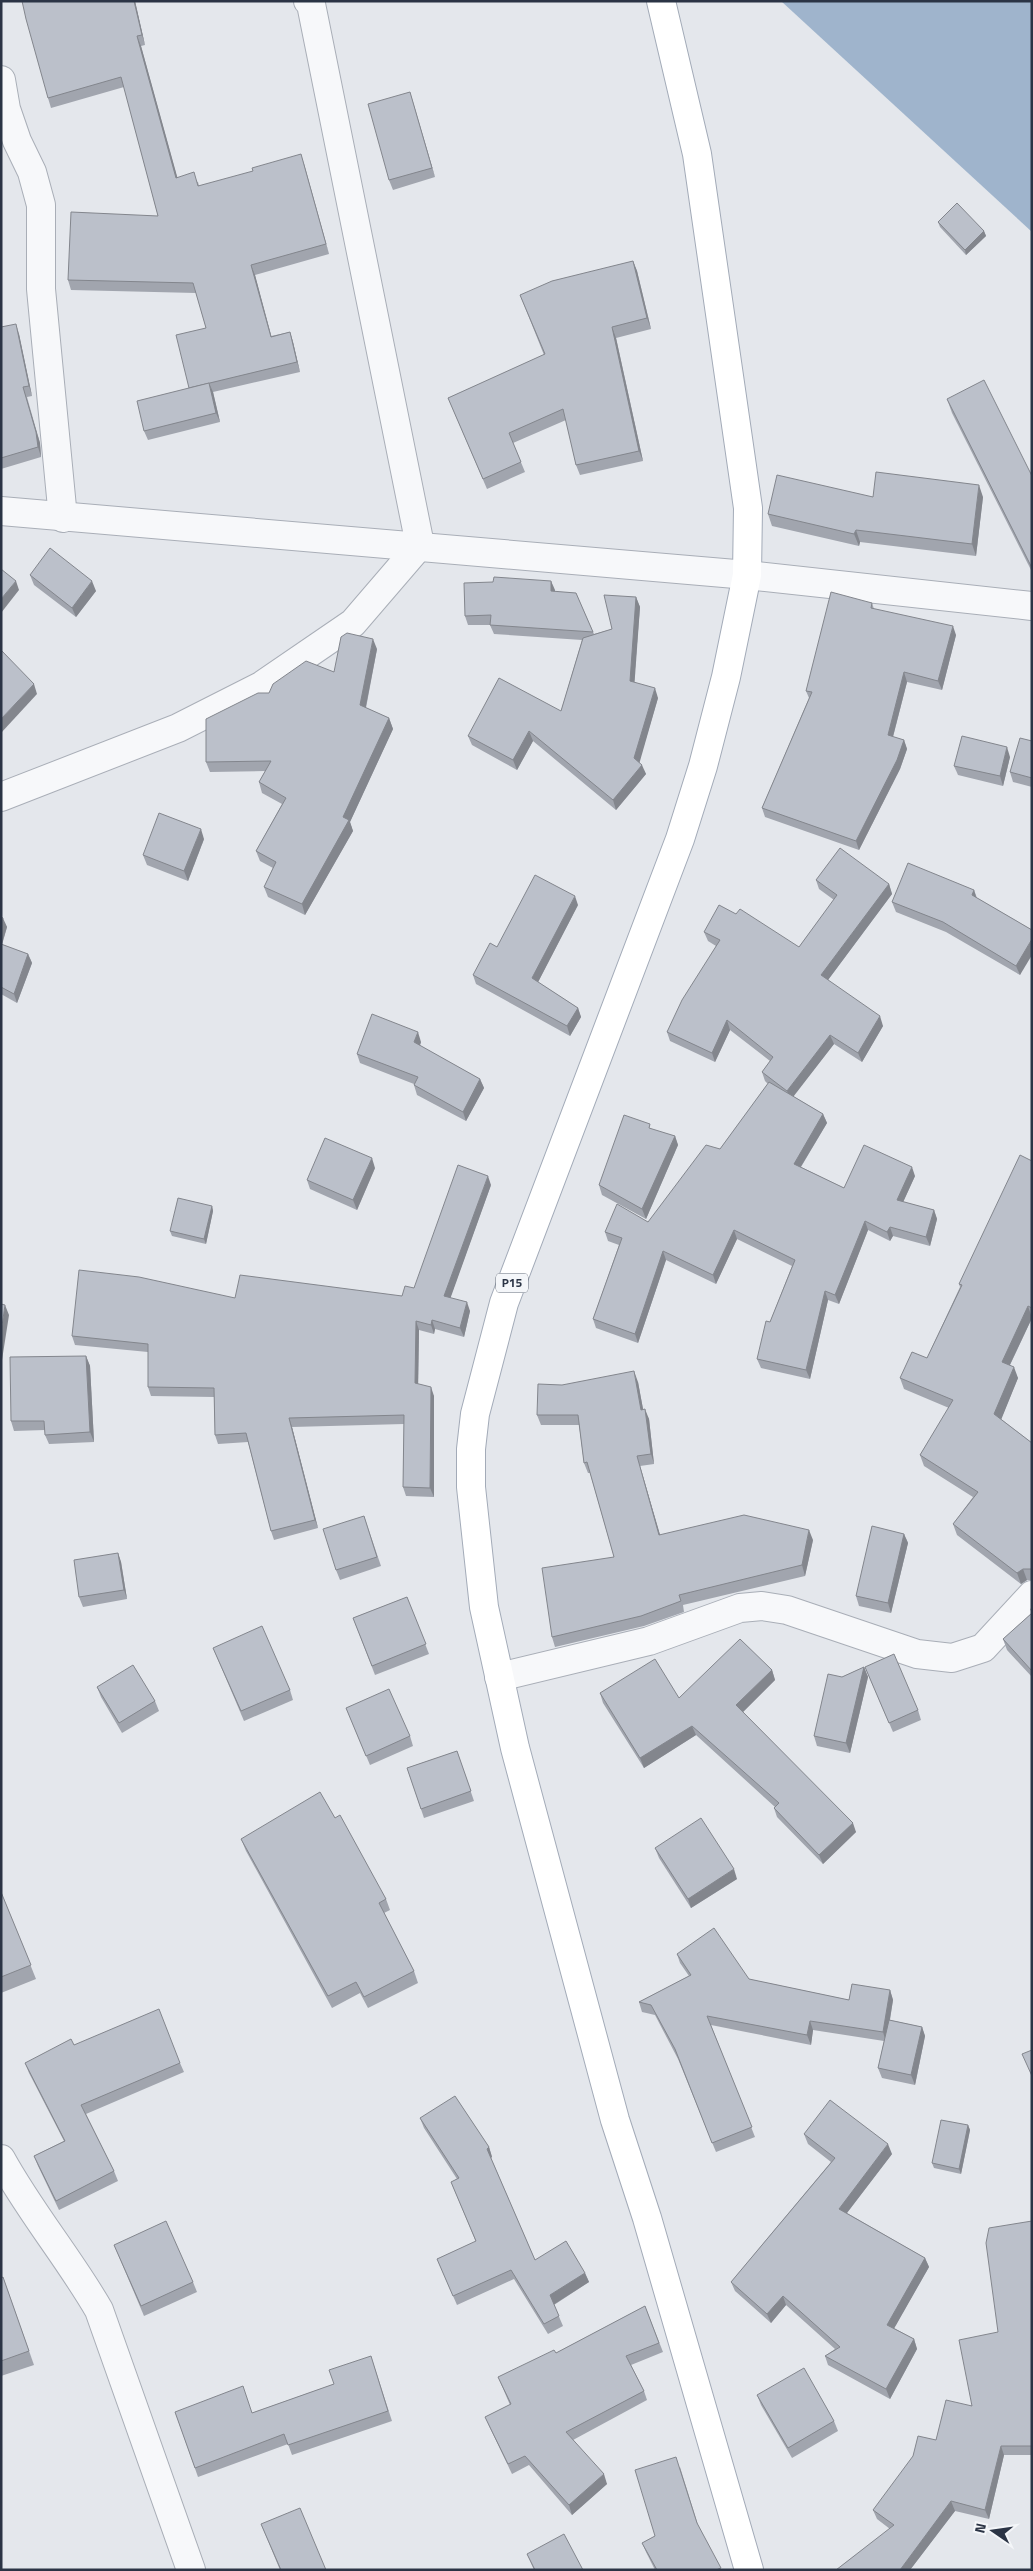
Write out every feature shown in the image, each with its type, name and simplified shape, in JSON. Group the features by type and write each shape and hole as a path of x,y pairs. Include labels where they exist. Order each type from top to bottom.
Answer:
{"main road":[{"name":"P15","path":"662,1 697,154 720,304 748,508 747,575 722,695 703,766 680,839 504,1303 483,1376 470,1449 471,1487 484,1607 531,1811 610,2101 647,2218 749,2570"}],"street":[{"path":"313,2 420,545"},
{"path":"1,80 6,109 17,141 32,172 41,204 41,289 63,518"},
{"path":"1,511 63,518 420,545 747,575 1032,606"},
{"path":"1,797 178,728 261,686 353,623 420,545"},
{"path":"499,1677 649,1641 740,1608 762,1606 788,1610 917,1654 952,1658 982,1648 1032,1595"},
{"path":"1,2159 18,2191 49,2237 76,2272 99,2310 191,2570"}],"water":[{"path":"781,1 1032,1 1032,232"}],"building":[{"path":"22,1 134,1 142,35 137,36 176,178 194,172 198,186 253,171 252,168 301,154 326,244 251,265 271,337 290,332 297,362 189,388 176,335 206,328 193,283 68,280 71,212 158,216 121,77 48,98"},
{"path":"410,92 432,168 389,180 368,104"},
{"path":"957,203 984,231 965,250 938,222"},
{"path":"633,261 647,318 612,327 639,451 576,465 563,409 509,433 521,462 483,479 448,398 545,354 520,295 552,281"},
{"path":"16,324 29,386 23,387 36,432 38,447 1,458 1,327"},
{"path":"984,380 1032,476 1032,568 947,399"},
{"path":"209,383 216,413 144,431 137,401"},
{"path":"876,472 979,485 972,544 856,530 854,534 768,514 777,475 873,497"},
{"path":"50,548 92,581 72,608 30,575"},
{"path":"1,569 16,581 1,599"},
{"path":"494,577 551,581 551,591 576,593 593,632 490,625 491,615 465,616 464,583 493,582"},
{"path":"831,592 872,603 871,608 953,626 938,681 904,672 888,735 904,740 897,760 856,841 762,808 812,692 806,691"},
{"path":"604,595 636,597 630,681 655,688 634,758 642,765 613,800 529,731 513,760 468,736 499,678 561,711 583,638 612,629"},
{"path":"347,633 373,639 360,705 389,718 343,817 349,820 302,904 264,887 276,862 256,851 286,798 259,782 271,761 206,762 206,719 258,693 269,693 273,684 306,661 334,672 341,637"},
{"path":"1,650 34,684 1,719"},
{"path":"962,736 1007,747 1000,776 954,766"},
{"path":"1020,738 1032,741 1032,778 1010,772"},
{"path":"159,813 201,829 184,871 143,855"},
{"path":"840,848 889,884 821,975 880,1016 858,1053 830,1035 787,1091 762,1072 773,1057 727,1020 712,1053 667,1032 682,1000 720,940 704,932 719,905 736,914 740,909 799,947 837,895 816,880"},
{"path":"908,863 974,890 972,895 1032,930 1032,939 1016,966 943,922 892,902"},
{"path":"535,875 575,896 532,978 578,1008 567,1026 473,975 490,943 497,947"},
{"path":"1,944 28,954 14,994 1,987"},
{"path":"372,1014 418,1032 414,1042 480,1079 463,1112 414,1085 418,1077 357,1054"},
{"path":"769,1082 823,1114 794,1164 844,1188 864,1145 912,1167 897,1200 934,1210 926,1237 890,1227 887,1232 865,1221 835,1295 825,1291 806,1370 757,1359 766,1321 770,1322 795,1260 734,1230 713,1275 663,1251 635,1334 593,1319 622,1238 605,1232 617,1204 648,1222 706,1145 720,1149"},
{"path":"624,1115 650,1124 649,1128 675,1136 642,1209 599,1185"},
{"path":"325,1138 372,1158 353,1200 307,1180"},
{"path":"1020,1155 1032,1161 1032,1308 1028,1306 1002,1362 1014,1367 994,1414 1032,1443 1032,1569 1023,1569 1017,1573 953,1524 978,1492 920,1455 953,1400 900,1378 912,1352 927,1358 962,1285 959,1284"},
{"path":"458,1165 488,1176 444,1296 467,1302 460,1328 432,1320 431,1325 416,1321 415,1383 431,1387 430,1488 403,1487 404,1415 289,1418 315,1520 271,1531 246,1433 215,1435 214,1388 148,1387 148,1344 72,1336 79,1270 139,1277 235,1298 240,1275 402,1296 405,1286 414,1288"},
{"path":"178,1198 212,1206 204,1239 170,1231"},
{"path":"1,1304 5,1305 1,1333"},
{"path":"86,1356 90,1432 45,1435 44,1421 11,1421 10,1357"},
{"path":"634,1371 641,1410 645,1409 651,1454 637,1456 659,1535 744,1515 809,1530 802,1565 679,1595 681,1601 641,1616 552,1637 542,1568 614,1557 587,1462 584,1463 578,1415 537,1415 538,1384 562,1385"},
{"path":"364,1516 377,1557 336,1570 323,1529"},
{"path":"872,1526 904,1534 888,1603 856,1596"},
{"path":"118,1553 124,1590 79,1597 74,1560"},
{"path":"407,1597 426,1644 372,1666 353,1618"},
{"path":"1032,1613 1032,1671 1003,1639"},
{"path":"262,1626 290,1690 241,1711 213,1648"},
{"path":"740,1639 772,1670 736,1705 853,1823 819,1855 774,1808 779,1803 692,1726 640,1758 600,1693 655,1659 679,1698"},
{"path":"894,1654 918,1710 889,1723 865,1667"},
{"path":"133,1665 155,1701 119,1723 97,1687"},
{"path":"864,1667 846,1743 814,1736 828,1674 842,1677"},
{"path":"389,1689 410,1736 366,1756 346,1708"},
{"path":"457,1751 471,1791 421,1809 407,1768"},
{"path":"320,1792 335,1818 340,1815 386,1899 379,1903 414,1971 364,1997 356,1982 328,1996 241,1839"},
{"path":"701,1818 734,1869 688,1899 655,1848"},
{"path":"1,1892 31,1965 1,1977"},
{"path":"714,1928 749,1979 849,2000 852,1984 890,1990 883,2032 810,2021 807,2035 707,2016 752,2127 712,2143 675,2049 651,2005 639,2002 691,1975 677,1954"},
{"path":"159,2009 180,2063 81,2105 114,2171 56,2201 34,2156 65,2141 25,2063 71,2039 74,2045"},
{"path":"889,2020 922,2027 911,2075 878,2068"},
{"path":"1032,2050 1032,2076 1022,2054"},
{"path":"455,2096 489,2147 487,2149 535,2260 566,2241 585,2273 550,2295 559,2316 544,2324 511,2270 453,2296 437,2259 476,2241 451,2182 459,2178 420,2118"},
{"path":"830,2100 888,2144 839,2209 925,2258 887,2325 914,2339 886,2389 825,2356 840,2347 783,2296 767,2314 731,2282 835,2158 804,2134"},
{"path":"941,2120 968,2125 959,2169 932,2163"},
{"path":"166,2221 193,2282 141,2306 114,2245"},
{"path":"1032,2221 1032,2446 1001,2446 985,2510 951,2501 900,2570 836,2570 894,2525 873,2510 913,2456 918,2436 936,2440 946,2400 972,2406 959,2340 998,2332 986,2243 989,2228"},
{"path":"3,2277 29,2351 1,2361 1,2278"},
{"path":"645,2306 659,2343 626,2356 644,2391 566,2432 604,2474 569,2505 525,2456 508,2464 485,2417 511,2404 498,2377 554,2350 556,2353"},
{"path":"371,2356 388,2411 288,2445 284,2434 195,2468 175,2412 243,2386 252,2413 334,2384 329,2370"},
{"path":"804,2368 834,2421 788,2448 757,2395"},
{"path":"676,2457 697,2523 721,2568 716,2570 657,2570 642,2543 655,2536 635,2470"},
{"path":"300,2508 326,2570 281,2570 261,2524"},
{"path":"564,2534 583,2570 535,2570 527,2554"}]}
